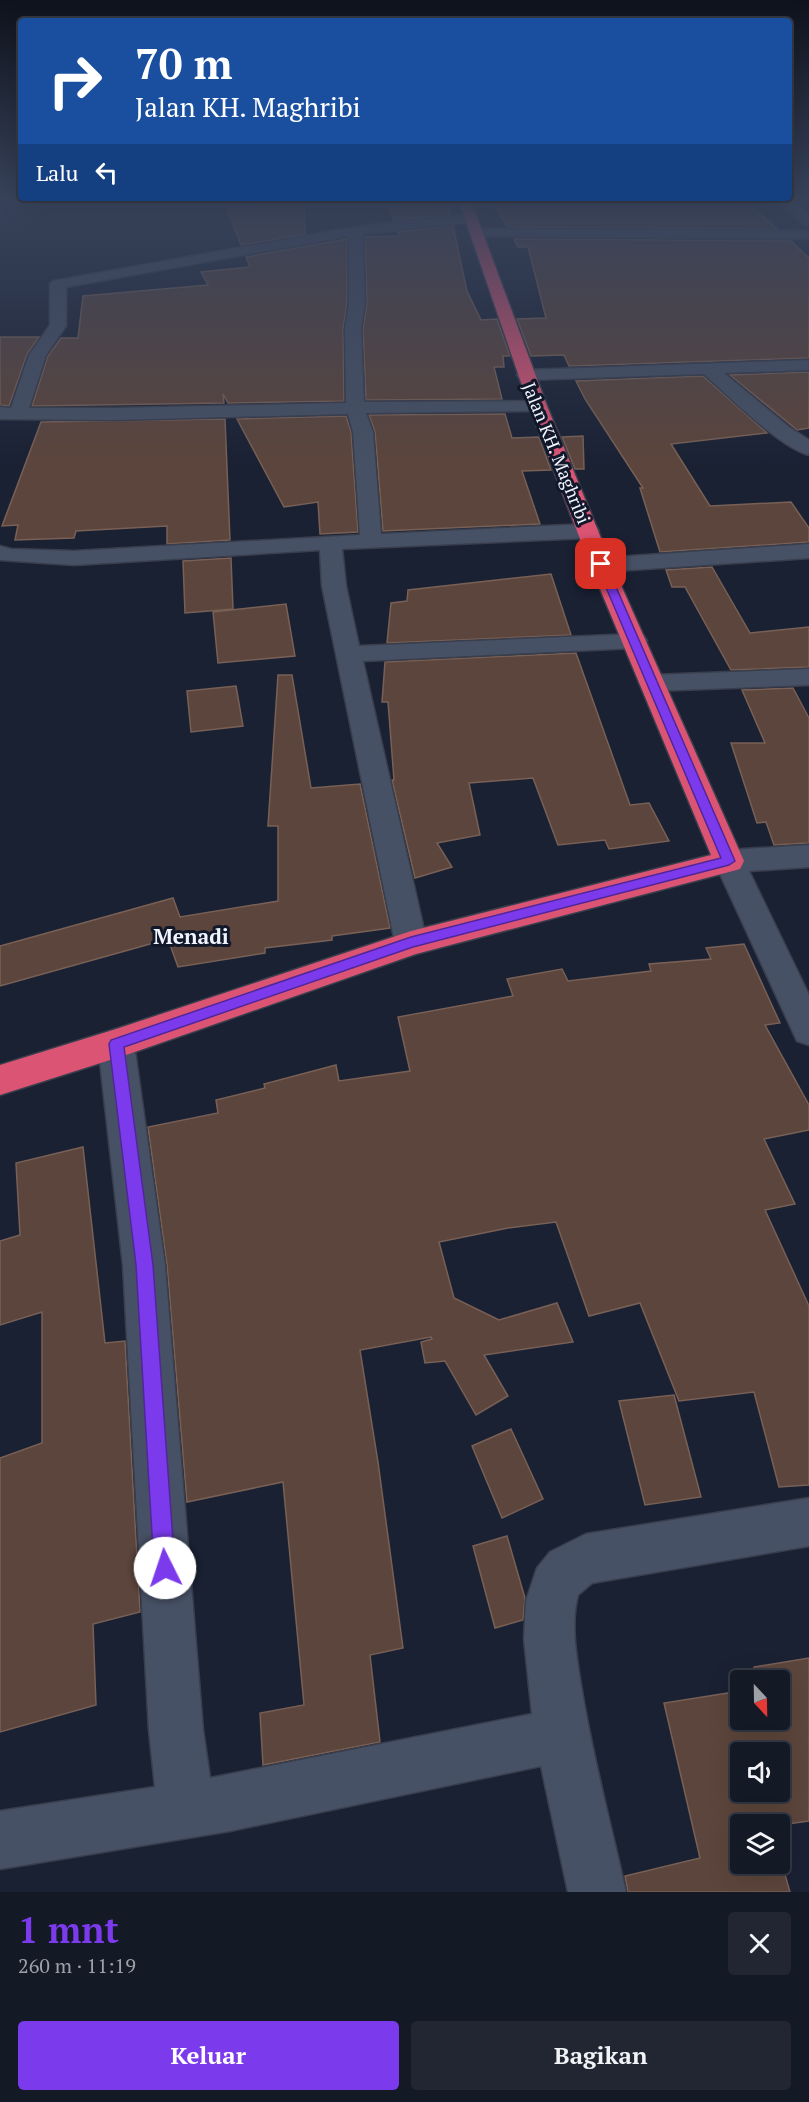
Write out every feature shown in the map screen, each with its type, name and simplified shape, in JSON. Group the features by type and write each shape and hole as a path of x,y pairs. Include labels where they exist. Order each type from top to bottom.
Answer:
{"highway":[{"name":"Jalan KH. Maghribi","path":"497,289 526,375 601,564 729,861"},
{"path":"0,1080 116,1044 411,943 729,861"}],"street":[{"path":"58,289 58,326 42,343 9,412 115,414 538,406"},
{"path":"357,289 353,329 355,408 363,432 371,542"},
{"path":"526,375 809,365"},
{"path":"707,368 782,431 809,449"},
{"path":"0,553 9,556 74,558 588,531"},
{"path":"330,543 334,586 411,943"},
{"path":"601,564 809,551"},
{"path":"349,654 635,641"},
{"path":"652,683 809,677"},
{"path":"809,856 729,861 809,1031"},
{"path":"116,1044 144,1265 176,1730 186,1810"},
{"path":"597,1892 562,1735 550,1626 555,1586 561,1576 586,1560 809,1522"},
{"path":"0,1840 230,1803 562,1735"}],"building":[{"path":"159,289 347,289 343,329 344,401 228,403 223,394 224,403 32,406 48,356 61,338 78,338 83,296"},
{"path":"367,289 467,289 481,320 497,319 510,356 503,356 504,367 494,367 502,399 366,400 363,329"},
{"path":"539,289 809,289 809,358 569,366 564,355 531,356 517,319 546,318"},
{"path":"0,337 39,337 27,354 9,406 0,405"},
{"path":"809,372 809,428 797,430 730,375"},
{"path":"703,376 767,433 671,444 710,506 791,502 809,528 809,542 660,552 640,488 643,488 585,399 576,381"},
{"path":"505,414 512,438 539,437 551,470 522,471 540,524 383,531 375,432 369,415"},
{"path":"346,416 351,432 358,532 320,534 318,502 284,507 237,419"},
{"path":"225,419 230,540 167,544 167,526 76,531 74,538 15,540 18,525 2,526 41,422"},
{"path":"583,436 584,469 575,469 562,437"},
{"path":"231,558 233,609 185,613 183,561"},
{"path":"712,567 750,633 809,627 809,667 731,670 685,587 672,587 666,570"},
{"path":"551,574 571,635 387,643 391,603 407,601 408,590"},
{"path":"286,604 295,656 218,663 213,612"},
{"path":"576,653 630,805 649,803 669,841 609,849 605,840 558,845 533,778 469,783 480,835 437,843 452,867 415,878 392,780 394,780 388,702 382,702 385,662"},
{"path":"278,675 292,675 311,788 360,784 390,928 332,936 332,940 265,948 265,953 178,967 168,939 0,986 0,946 173,898 180,917 278,901 278,826 268,826"},
{"path":"236,686 243,726 191,732 187,691"},
{"path":"793,688 809,718 809,843 774,845 766,822 757,823 731,743 765,743 742,690"},
{"path":"744,944 780,1023 765,1025 809,1105 809,1130 764,1139 795,1204 765,1210 809,1306 809,1485 779,1487 754,1392 679,1401 640,1303 589,1316 556,1222 508,1228 439,1242 454,1298 499,1320 557,1303 573,1342 484,1355 508,1396 476,1415 445,1361 425,1363 421,1342 432,1339 431,1337 360,1350 378,1462 403,1648 370,1655 380,1742 263,1765 260,1713 304,1705 283,1482 187,1502 167,1265 148,1127 218,1113 216,1100 265,1088 264,1084 336,1065 339,1081 410,1071 398,1017 513,996 507,979 562,969 568,981 651,971 649,964 711,959 706,948"},
{"path":"83,1147 105,1343 125,1341 140,1612 93,1624 96,1705 0,1732 0,1458 42,1443 42,1312 0,1325 0,1241 20,1235 16,1163"},
{"path":"674,1395 701,1497 645,1505 619,1401"},
{"path":"511,1429 543,1499 502,1518 472,1446"},
{"path":"507,1536 525,1598 523,1620 495,1628 473,1546"},
{"path":"809,1658 809,1821 790,1824 790,1814 730,1814 730,1874 785,1874 790,1892 628,1892 625,1876 700,1858 664,1703 730,1693 730,1730 790,1730 790,1670 755,1670 754,1667"}],"district":[{"name":"Menadi","path":"191,936"}],"route":[{"path":"165,1568 144,1265 116,1044 411,943 729,861 601,564"}]}
